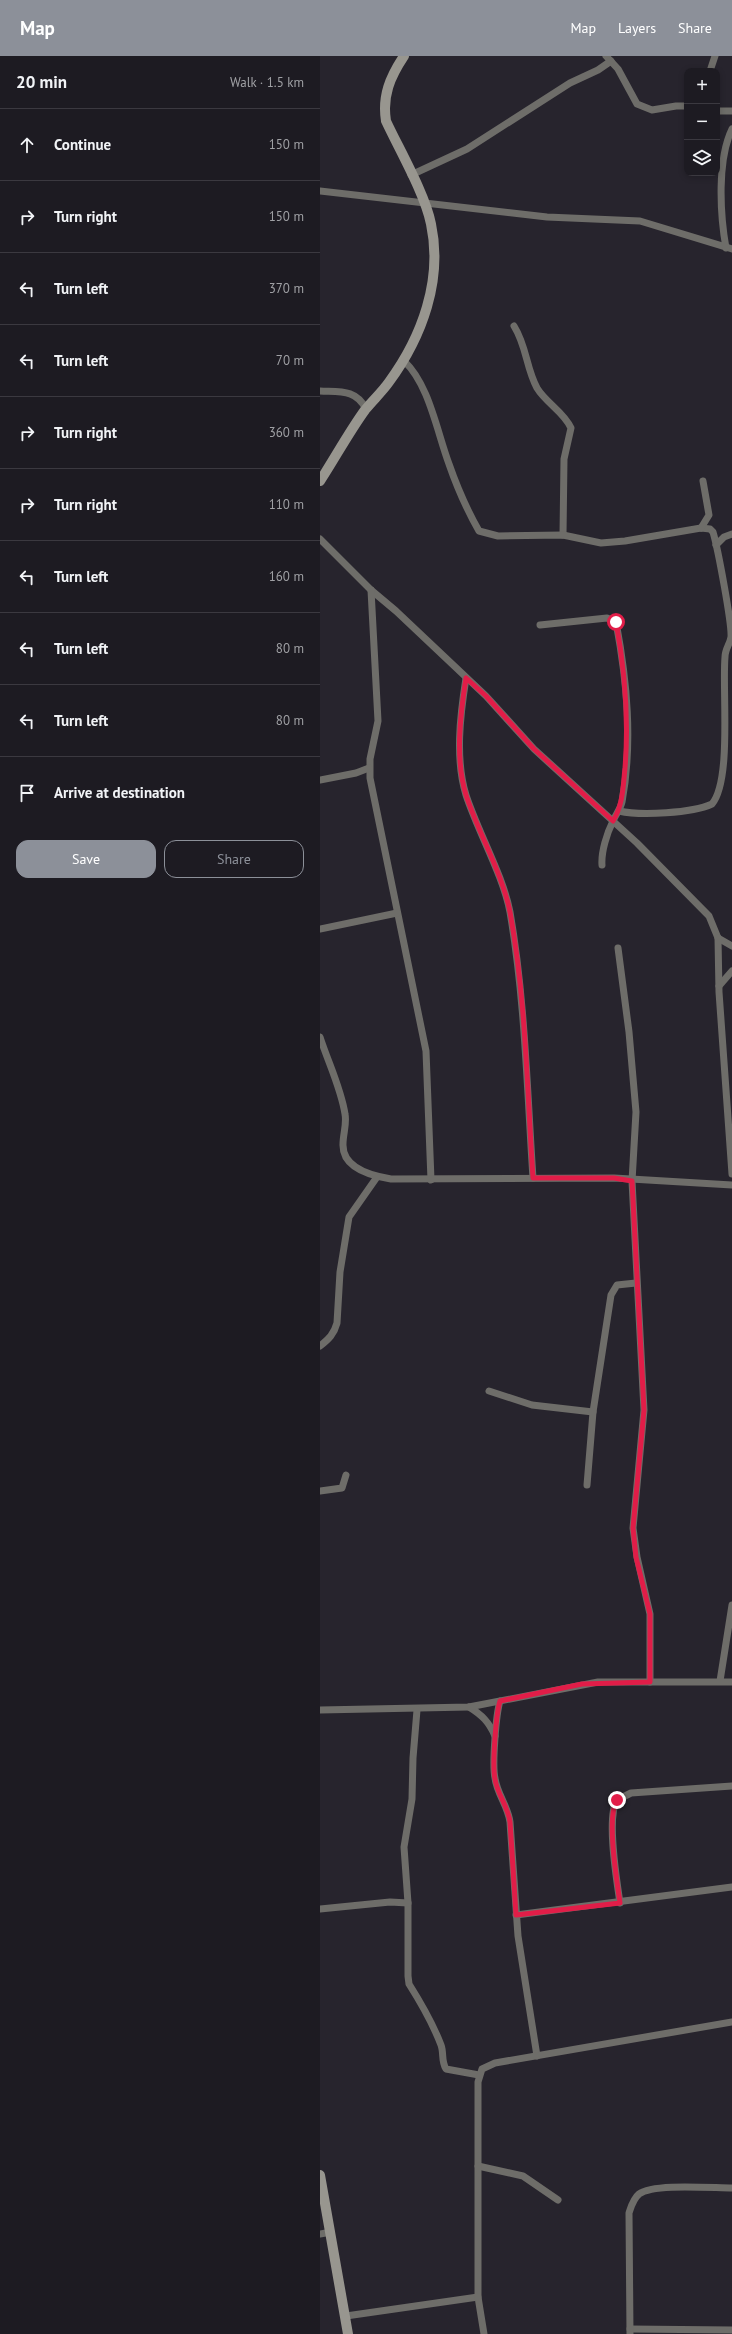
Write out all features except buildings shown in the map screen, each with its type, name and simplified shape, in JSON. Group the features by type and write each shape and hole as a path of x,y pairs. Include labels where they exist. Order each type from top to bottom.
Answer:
{"street":[{"path":"320,481 366,409 382,392 404,361 425,312 434,279 436,262 432,224 424,202 386,121 384,111 386,90 395,69 404,56"},
{"path":"711,68 715,56"},
{"path":"411,175 467,149 570,83 598,70 608,58 637,104 652,110 684,106"},
{"path":"720,111 732,111"},
{"path":"320,188 547,217 640,221 729,248 723,217 723,167 725,146 732,129"},
{"path":"514,326 523,340 533,380 538,389 571,428 564,459 563,535"},
{"path":"404,361 419,378 449,466 468,512 479,531 498,536 563,535 601,543 626,541 701,528 710,529 714,532 732,637 725,657 722,760 719,785 714,800 708,806 646,814 619,811"},
{"path":"320,391 355,394 362,401 366,409"},
{"path":"701,528 709,515 703,481"},
{"path":"716,545 724,537 732,534"},
{"path":"320,539 371,590 396,611 486,696 534,749 637,843 709,916 718,938 719,986 732,1174"},
{"path":"371,590 378,721 369,768 426,1051 431,1180"},
{"path":"540,625 607,618 616,622 623,659 627,709 627,742 619,811 613,821 601,857 602,865"},
{"path":"466,678 460,744 462,779 470,807 510,910 520,999 533,1178"},
{"path":"320,780 356,773 369,768"},
{"path":"320,929 397,912"},
{"path":"718,938 732,946"},
{"path":"618,948 629,1032 636,1104 632,1181 636,1283 644,1410 633,1528 636,1557 650,1614 650,1682"},
{"path":"719,986 732,971"},
{"path":"320,1037 346,1114 343,1149 346,1157 359,1170 377,1177 391,1179 431,1180 614,1178 632,1181 732,1185"},
{"path":"320,1346 332,1335 337,1323 340,1272 349,1217 377,1177"},
{"path":"586,1484 593,1412 611,1295 616,1285 636,1283"},
{"path":"489,1391 532,1405 593,1412"},
{"path":"320,1491 342,1488 346,1476"},
{"path":"720,1681 732,1605"},
{"path":"320,1710 417,1710 469,1707 582,1684 732,1682"},
{"path":"500,1701 496,1721 497,1739 494,1778 509,1812 516,1915 537,2056"},
{"path":"469,1707 482,1715 490,1724 497,1739"},
{"path":"417,1710 413,1758 412,1800 405,1840 408,1903 409,1984 439,2040 443,2053 443,2065 446,2069 479,2075"},
{"path":"620,1903 614,1854 613,1811 617,1800 631,1793 732,1786"},
{"path":"516,1915 620,1903 732,1887"},
{"path":"320,1909 390,1902 408,1903"},
{"path":"484,2334 478,2297 479,2075 487,2065 732,2022"},
{"path":"478,2166 523,2176 558,2200"},
{"path":"320,2175 348,2334"},
{"path":"732,2188 660,2188 638,2194 632,2202 629,2213 630,2332 732,2330"},
{"path":"320,2234 331,2232"},
{"path":"346,2316 478,2297"}],"route":[{"path":"616,622 623,659 627,709 627,742 622,803 613,821 534,749 486,696 466,678 462,699 460,744 462,779 466,795 510,910 520,999 533,1178 614,1178 632,1181 636,1283 643,1374 644,1410 642,1449 633,1514 633,1528 636,1557 650,1614 650,1682 598,1682 582,1684 500,1701 496,1721 497,1739 494,1778 509,1812 516,1915 620,1903 614,1854 613,1811 617,1800"}]}
